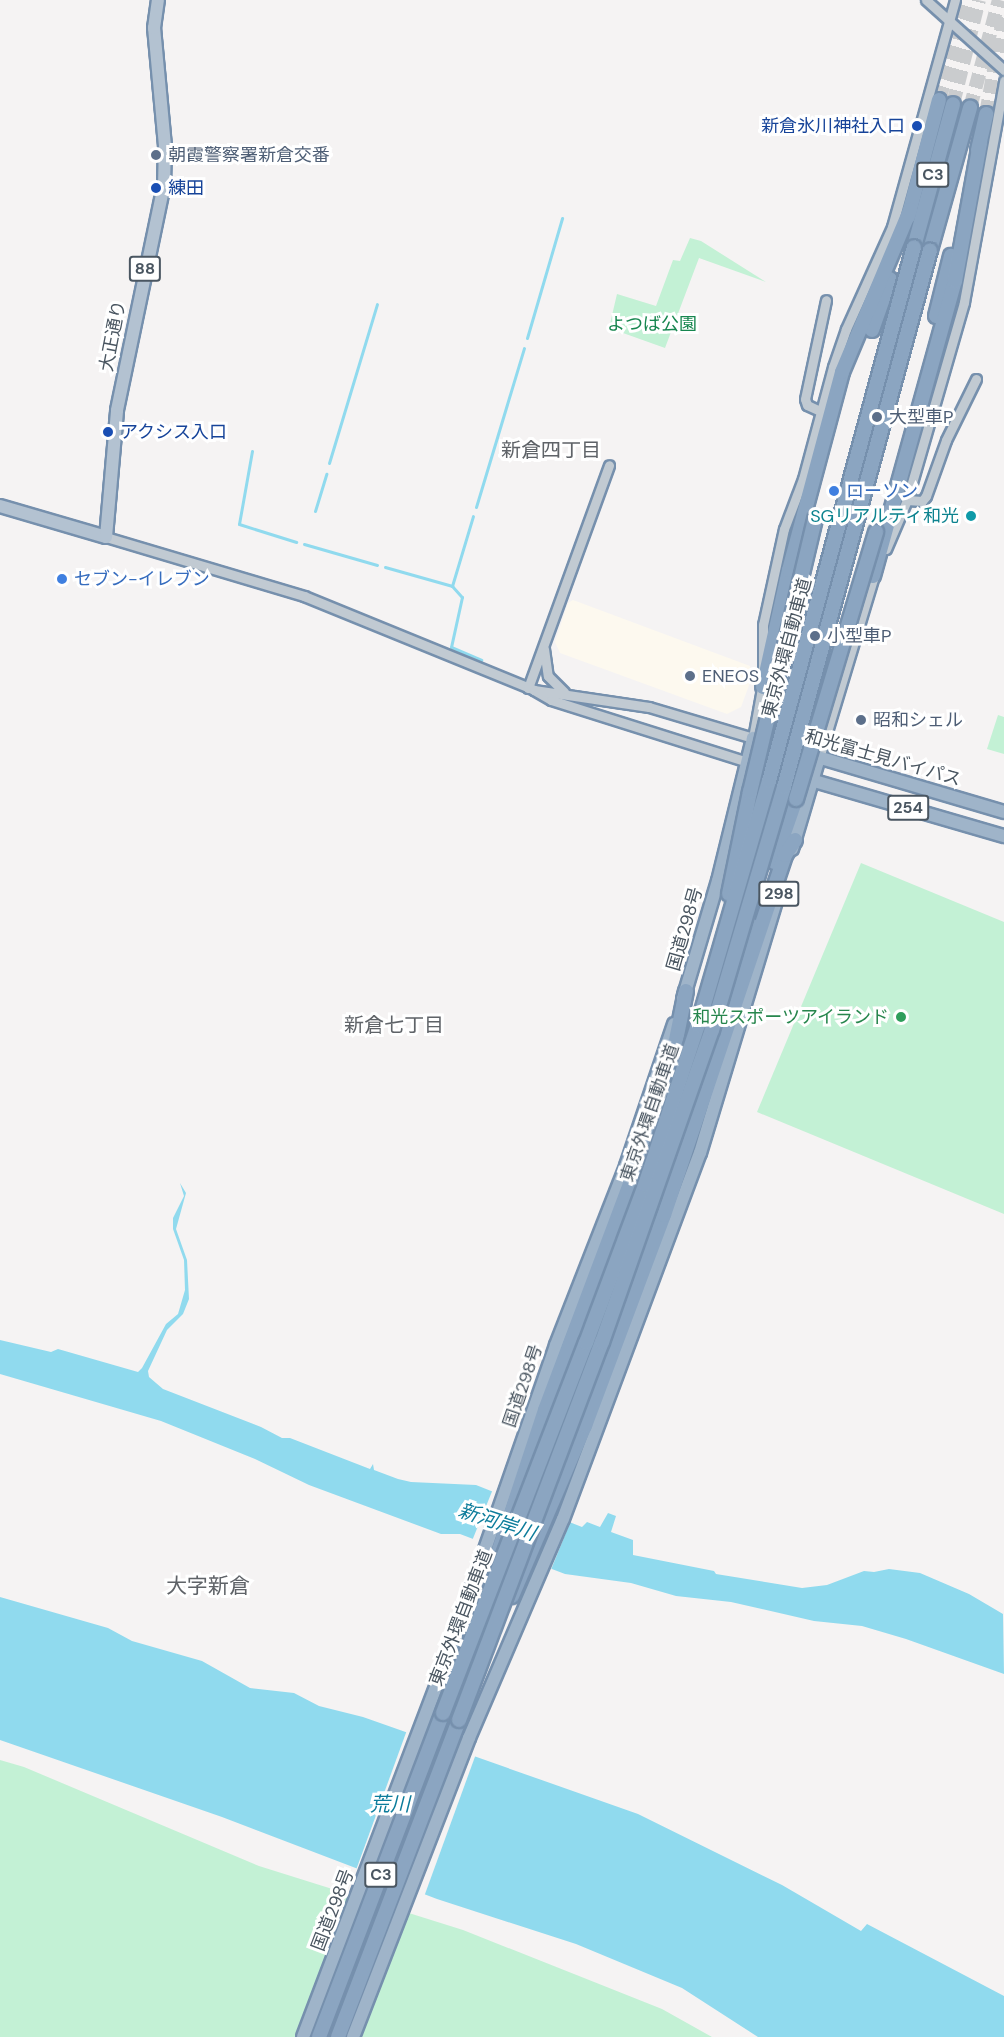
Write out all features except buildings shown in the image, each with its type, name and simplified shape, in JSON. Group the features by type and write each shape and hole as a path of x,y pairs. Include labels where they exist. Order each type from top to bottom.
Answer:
{"highway":[{"path":"872,330 894,269 939,100"},
{"name":"東京外環自動車道","path":"319,2037 645,1185 712,982 953,104"},
{"name":"東京外環自動車道","path":"338,2037 491,1638 656,1195 712,1030 784,787 970,108"},
{"path":"873,576 950,279 986,114"},
{"path":"763,687 789,570 842,372 856,333 888,266 910,210"},
{"path":"712,982 750,792 815,519"},
{"path":"712,1030 750,931 796,799 876,532"},
{"name":"和光富士見バイパス","path":"753,738 1004,812"},
{"name":"国道298号","path":"303,2037 451,1647 556,1345 626,1166 686,991 718,881 753,738"},
{"path":"718,881 760,816 783,771 801,753"},
{"name":"298","path":"353,2037 469,1738 563,1519 700,1153 819,758"},
{"name":"254","path":"748,762 1004,836"},
{"path":"491,1638 585,1426 702,1106 785,855 795,840"},
{"path":"474,1633 522,1477 632,1179 675,1045 686,991"}],"main road":[{"name":"大正通り","path":"106,537 117,410 164,186 165,146 154,28 158,0"},
{"path":"0,506 106,537"}],"street":[{"path":"926,0 1004,70"},
{"path":"531,689 649,707 753,738 763,687 765,609 784,529 803,479 820,411 846,329 892,226 955,0"},
{"path":"819,758 873,576 907,500 964,302 1004,81"},
{"path":"820,411 807,405 805,399 826,300"},
{"path":"907,500 922,501 926,496 946,440 976,379"},
{"path":"531,689 609,465"},
{"path":"106,537 304,596 531,689 551,700 748,762"},
{"path":"544,647 550,680 571,695"}],"shaded area":[{"name":"ENEOS","path":"573,600 750,666 751,680 741,707 727,714 560,653 555,642 568,603"}],"green space":[{"name":"よつば公園","path":"690,238 701,241 766,282 699,258 665,348 609,328 617,294 656,306 673,260 680,261"},
{"path":"998,715 1004,717 1004,754 987,749"},
{"name":"和光スポーツアイランド","path":"861,863 1004,922 1004,1214 757,1112"},
{"path":"0,1760 24,1767 259,1866 463,1930 662,2009 712,2037 0,2037"}],"water":[{"name":"新河岸川","path":"180,1183 186,1193 176,1229 187,1260 189,1299 183,1314 167,1330 148,1371 149,1377 163,1389 261,1427 282,1438 290,1438 370,1469 373,1464 374,1470 398,1479 411,1482 476,1485 582,1527 587,1522 600,1527 608,1513 616,1516 611,1532 633,1540 633,1555 714,1571 716,1574 802,1588 827,1585 864,1571 889,1569 920,1573 969,1594 1003,1614 1004,1674 862,1626 814,1621 731,1602 676,1596 631,1583 565,1574 460,1534 441,1534 309,1485 255,1459 161,1421 0,1374 0,1340 51,1352 58,1349 138,1372 142,1368 166,1324 178,1314 185,1290 184,1260 173,1229 173,1218 184,1196"},
{"name":"荒川","path":"0,1597 108,1628 132,1641 202,1661 250,1688 294,1693 319,1706 363,1717 638,1814 782,1885 861,1931 867,1924 1004,1996 1004,2037 758,2037 682,1988 576,1944 437,1899 222,1817 0,1740"}],"pier":[{"path":"493,1489 571,1520 550,1573 472,1542"},
{"path":"407,1730 476,1755 424,1896 356,1871"}],"waterway":[{"path":"527,338 562,218"},
{"path":"329,463 377,304"},
{"path":"476,507 524,348"},
{"path":"252,451 239,524 296,542"},
{"path":"315,511 326,474"},
{"path":"452,586 473,516"},
{"path":"304,544 377,565"},
{"path":"385,567 452,586 462,597 451,647 481,660"}],"tunnel":[{"path":"939,100 970,0"},
{"path":"953,104 979,0"},
{"path":"970,108 999,0"},
{"path":"986,114 1004,14"}],"place":[{"name":"新倉氷川神社入口","path":"917,126"},
{"name":"朝霞警察署新倉交番","path":"156,155"},
{"name":"練田","path":"156,188"},
{"name":"大型車P","path":"877,417"},
{"name":"アクシス入口","path":"108,432"},
{"name":"ローソン","path":"834,491"},
{"name":"SGリアルティ和光","path":"971,516"},
{"name":"セブン-イレブン","path":"62,579"},
{"name":"小型車P","path":"815,636"},
{"name":"ENEOS","path":"690,676"},
{"name":"昭和シェル","path":"861,720"},
{"name":"和光スポーツアイランド","path":"901,1017"}],"district":[{"name":"新倉四丁目","path":"551,450"},
{"name":"新倉七丁目","path":"394,1025"},
{"name":"大字新倉","path":"208,1586"}]}
